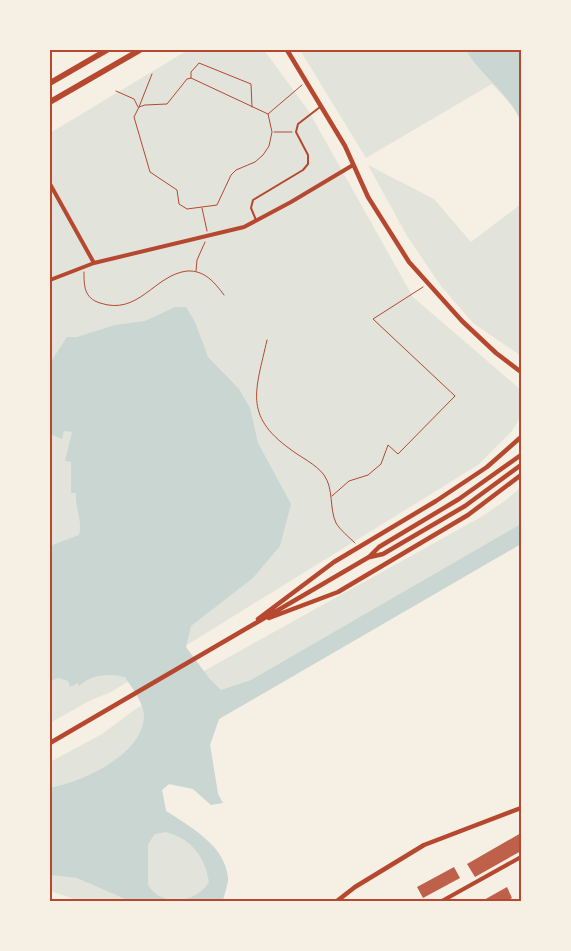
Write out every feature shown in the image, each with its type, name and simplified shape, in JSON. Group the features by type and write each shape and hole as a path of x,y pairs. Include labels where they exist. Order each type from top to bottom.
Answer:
{"main road":[{"path":"50,83 107,50"},
{"path":"50,102 140,50"}],"street":[{"path":"288,50 321,106 373,205 408,262 462,321 496,353 521,372"},
{"path":"50,280 94,262 244,227 353,165"},
{"path":"50,184 94,262"},
{"path":"249,626 314,575 488,467 521,437"},
{"path":"369,558 379,547 459,499 521,455"},
{"path":"50,743 249,626 292,604 369,558 383,554 465,506 521,464"},
{"path":"249,626 338,592 468,515 521,475"},
{"path":"337,901 355,886 424,845 521,808"},
{"path":"442,901 521,856"},
{"path":"450,896 453,901"}],"lane":[{"path":"256,220 251,208 253,200 303,170 308,164 308,155 296,132 298,124 321,106"}],"path":[{"path":"191,78 191,72 199,63 251,84 252,107"},
{"path":"152,74 134,117 150,172 177,190 182,207 187,209 217,205 231,175 263,155 269,146 272,132 268,114"},
{"path":"191,78 268,114"},
{"path":"139,108 145,105 167,104 187,79 191,78"},
{"path":"268,114 306,82"},
{"path":"116,91 134,99 139,108"},
{"path":"272,132 296,132"},
{"path":"196,272 197,260 208,236 201,207"},
{"path":"85,266 84,288 88,296 95,302 110,307 143,297 173,275 188,271 196,272 214,281 224,295"},
{"path":"332,496 349,481 368,475 380,464 388,445 398,454 454,396 373,318 428,284"},
{"path":"267,340 256,392 259,414 265,428 272,436 323,473 332,496 336,523 359,547"}],"shaded area":[{"path":"188,50 264,50 308,110 413,297 521,390 521,416 512,431 478,465 111,692 89,701 50,723 50,208 53,193 50,193 50,133"},
{"path":"300,50 521,50 521,122 517,111 492,84 366,158"},
{"path":"466,50 521,50 521,122 510,103"},
{"path":"368,165 434,199 471,242 521,204 521,356 473,323 441,286 407,236"},
{"path":"175,307 186,307 195,322 208,357 239,389 250,408 258,443 291,504 280,546 253,578 191,626 186,647 209,678 221,690 251,680 521,524 521,544 219,719 210,745 218,794 223,803 211,805 193,789 169,784 162,790 166,811 205,838 220,856 228,878 223,901 130,901 77,878 50,875 50,788 93,773 121,755 140,732 144,713 140,702 125,677 100,676 89,679 79,686 78,683 70,687 68,681 58,678 50,681 50,546 79,535 80,525 76,493 71,493 71,462 65,461 72,432 64,431 62,439 50,434 50,363 67,337 77,337 115,325 145,321","holes":["166,832 190,844 195,850 204,864 209,882 196,895 179,900 170,900 154,892 148,885 148,844 155,834"]},
{"path":"521,487 521,544 219,719 210,745 218,794 211,805 193,789 169,784 162,790 166,811 205,838 220,856 228,878 223,901 80,901 50,891 50,762 102,734 137,708 481,517"}],"building":[{"path":"521,833 521,851 475,877 467,864"},
{"path":"454,867 460,878 423,898 417,887"},
{"path":"507,887 512,898 507,901 482,901"}]}
